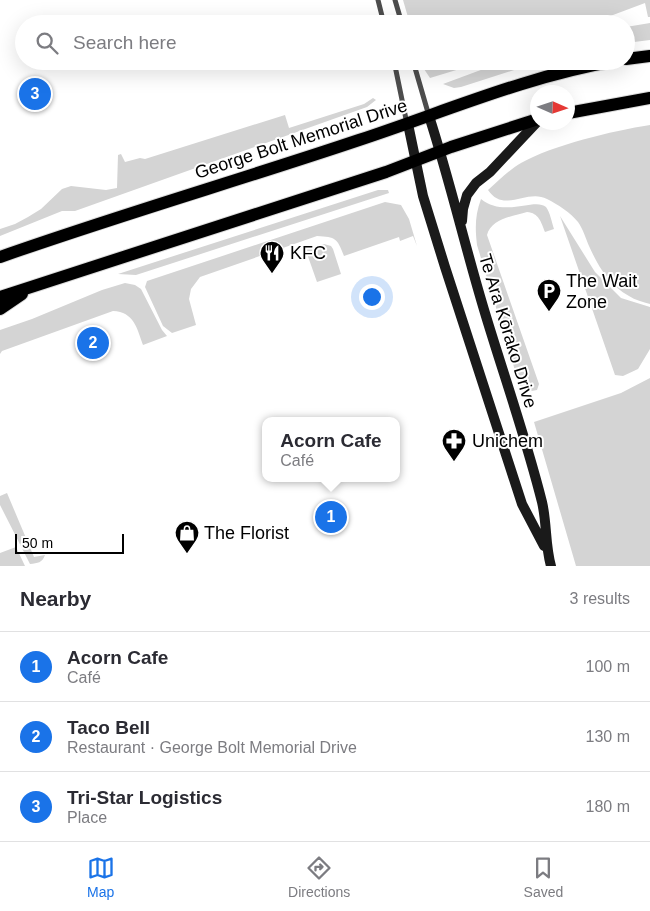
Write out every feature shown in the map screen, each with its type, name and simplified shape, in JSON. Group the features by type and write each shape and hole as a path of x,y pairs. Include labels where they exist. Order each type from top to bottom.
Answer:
{"main road":[{"path":"635,58 650,56"},
{"name":"George Bolt Memorial Drive","path":"0,257 68,233 573,70"},
{"path":"575,111 650,98"},
{"path":"0,297 386,172 440,150 530,122"},
{"path":"0,309 34,286"}],"street":[{"path":"378,0 382,15"},
{"path":"395,0 399,15"},
{"path":"396,70 408,124"},
{"path":"415,70 429,116"},
{"name":"Te Ara Kōrako Drive","path":"429,116 440,150 461,232 504,369 542,504 547,551 551,566"},
{"name":"Te Ara Kōrako Drive","path":"408,124 423,196 519,495 547,551"},
{"path":"461,232 463,209 467,195 476,183 490,172 530,129"}],"shaded area":[{"path":"403,0 650,0 650,17 648,17 645,3 613,15 407,15"},
{"path":"650,23 650,40 635,42 635,26"},
{"path":"425,70 456,70 430,78"},
{"path":"481,70 514,70 461,87 454,88 443,84"},
{"path":"373,98 376,100 367,107 75,211 62,211 0,236 0,229 15,224 41,209 62,189 71,186 106,190 117,188 118,155 121,154 125,162 140,158 145,159 285,115 289,128 364,104"},
{"path":"650,125 650,304 639,301 622,292 610,281 596,261 580,225 564,209 539,196 501,200 494,197 488,190 521,163 534,156 601,135"},
{"path":"378,190 388,190 389,193 136,275 118,274"},
{"path":"481,199 499,207 541,205 546,207 551,218 554,229 545,232 537,216 527,212 498,222 493,225 487,235 539,384 537,390 526,392 520,387 477,245 476,222"},
{"path":"385,202 401,205 409,219 417,246 413,236 400,241 399,237 344,256 335,240 317,236 200,277 191,289 189,299 196,325 172,333 163,326 145,287 147,281"},
{"path":"560,216 595,272 621,298 650,307 650,349 638,369 623,376 615,375"},
{"path":"324,244 331,246 333,249 341,274 317,282 305,248"},
{"path":"125,283 135,285 141,289 167,336 143,345 134,322 126,314 113,311 2,351 0,354 0,330 102,290"},
{"path":"650,378 650,566 576,566 534,422 621,393"},
{"path":"7,493 34,557 45,555 43,560 39,562 30,564 0,505 0,496"},
{"path":"16,547 25,566 0,566 0,553"}],"place":[{"name":"Tri-Star Logistics","path":"35,94"},
{"name":"KFC","path":"272,274"},
{"name":"The Wait Zone","path":"549,312"},
{"name":"Taco Bell","path":"93,343"},
{"name":"Unichem","path":"454,462"},
{"name":"Acorn Cafe","path":"331,517"},
{"name":"The Florist","path":"187,554"}]}
